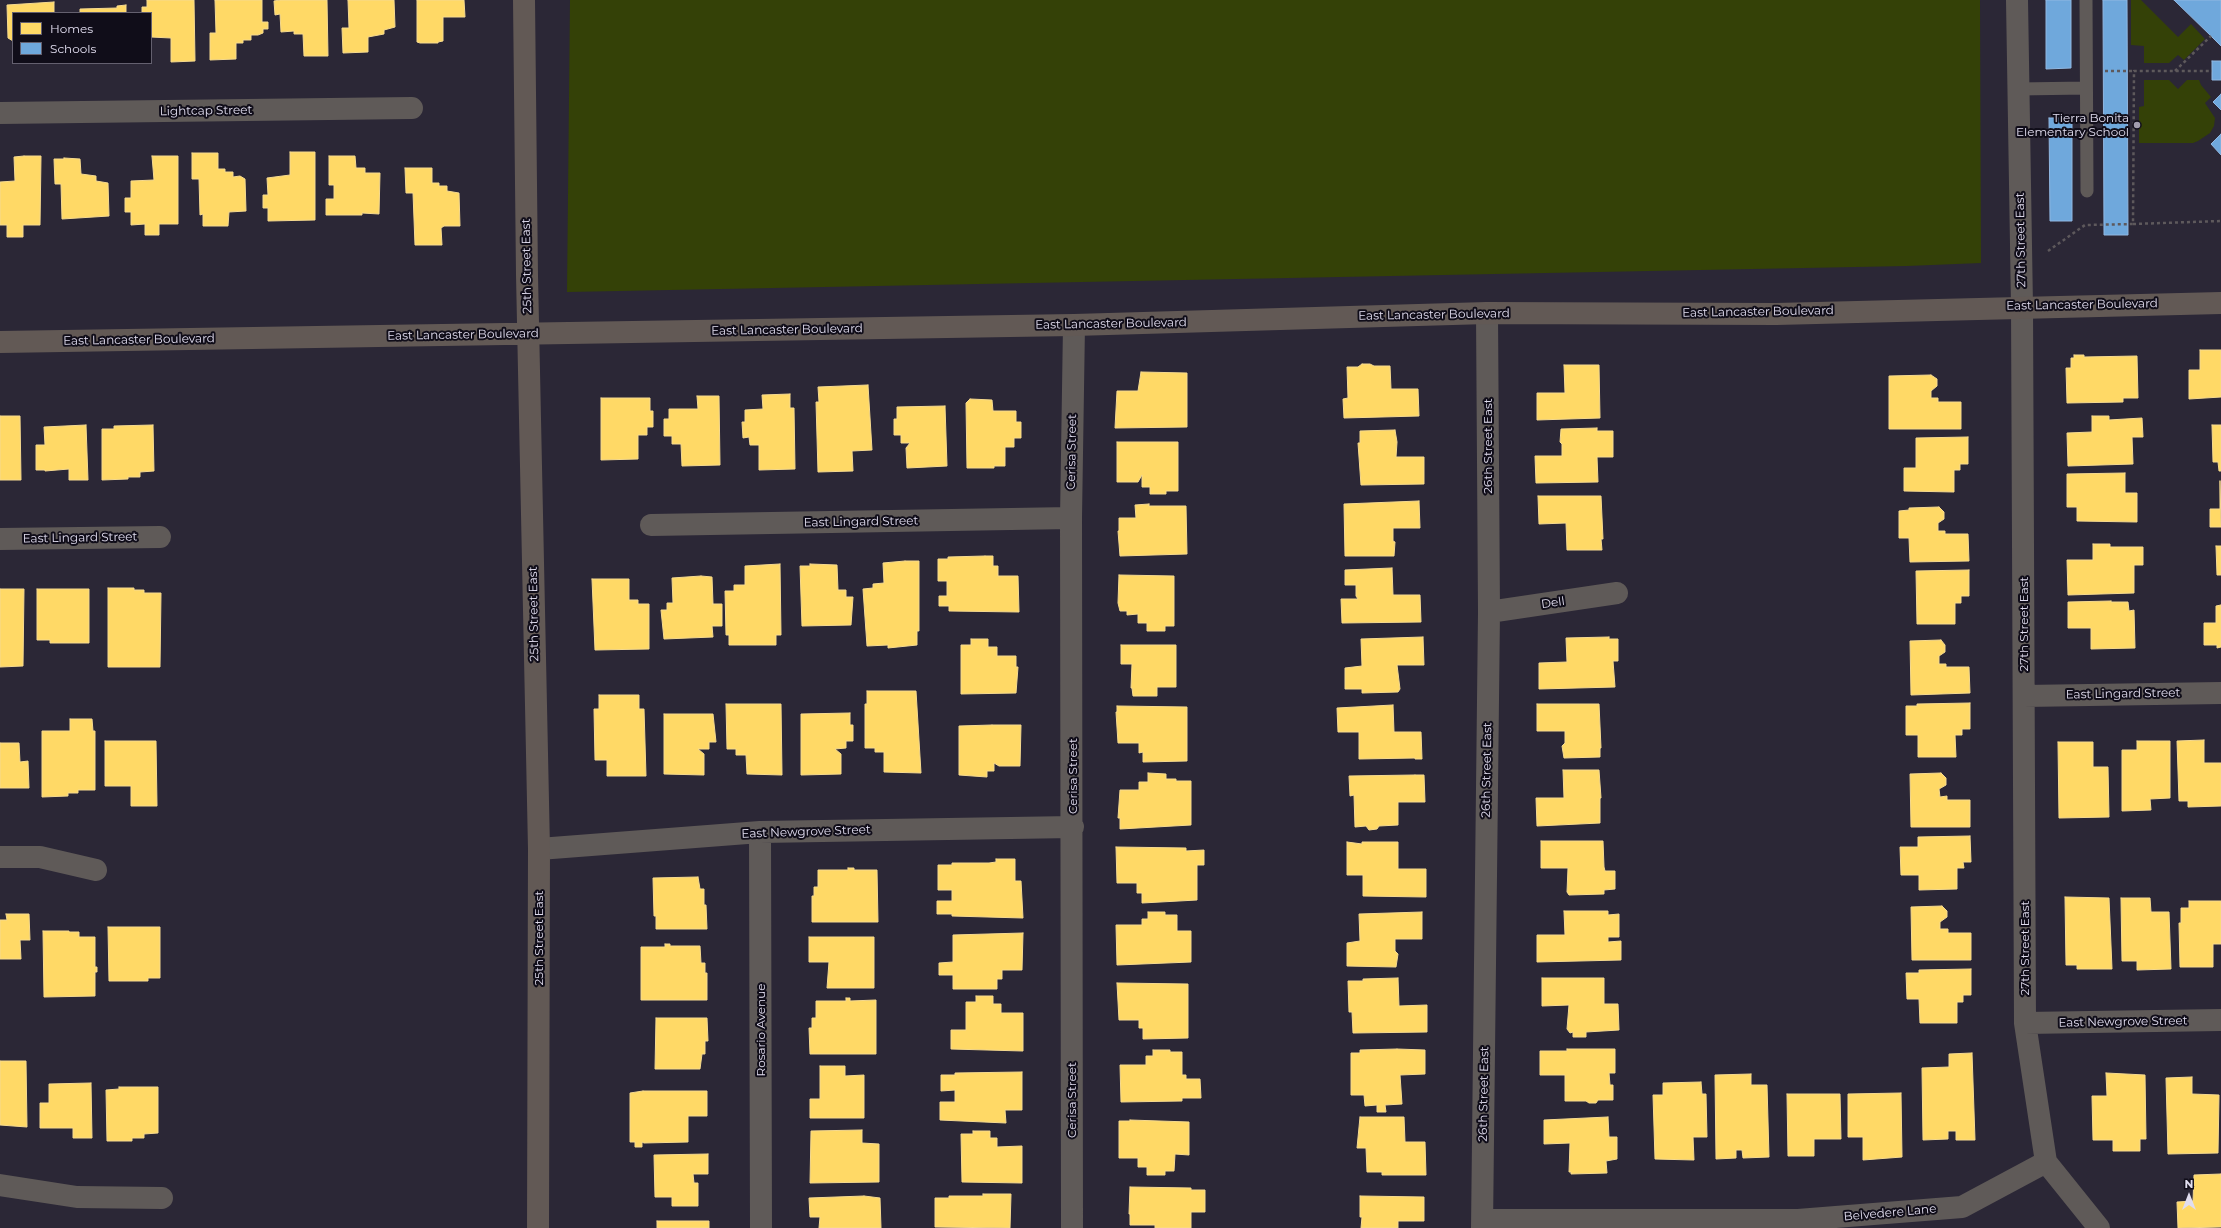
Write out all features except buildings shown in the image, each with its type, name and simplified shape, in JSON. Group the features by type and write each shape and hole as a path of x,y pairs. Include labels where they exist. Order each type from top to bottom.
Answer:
{"main road":[{"name":"25th Street East","path":"524,0 539,849 538,1228"},
{"name":"East Lancaster Boulevard","path":"0,342 1074,325 1487,313 1776,314 2022,306 2221,303"}],"street":[{"name":"27th Street East","path":"2017,0 2022,306 2025,1023 2046,1162"},
{"name":"Lightcap Street","path":"0,114 412,108"},
{"name":"26th Street East","path":"1482,1224 1488,612 1487,313"},
{"name":"Cerisa Street","path":"1072,1228 1073,827 1071,518 1074,325"},
{"name":"East Lingard Street","path":"650,525 1071,518"},
{"name":"East Lingard Street","path":"0,539 160,537"},
{"name":"Dell","path":"1488,612 1617,593"},
{"name":"East Lingard Street","path":"2024,696 2221,693"},
{"name":"East Newgrove Street","path":"539,849 760,832 1073,827"},
{"name":"Rosario Avenue","path":"760,832 761,1228"},
{"path":"0,857 40,857 96,870"},
{"name":"East Newgrove Street","path":"2025,1023 2221,1020"},
{"name":"Belvedere Lane","path":"1482,1224 1798,1224 1962,1207 2046,1162"},
{"path":"2046,1162 2099,1228"},
{"path":"0,1185 77,1197 162,1198"}],"lane":[{"path":"2086,0 2087,191"},
{"path":"2018,89 2086,88"}],"path":[{"path":"2175,71 2211,36"},
{"path":"2133,224 2134,71"},
{"path":"2086,72 2212,71"},
{"path":"2048,252 2085,225 2221,222"}],"green space":[{"path":"570,0 1980,0 1981,263 1907,266 567,292"},
{"path":"2131,0 2141,0 2178,37 2191,24 2205,39 2184,60 2178,55 2169,63 2144,63 2144,46 2131,45"},
{"path":"2144,80 2169,80 2178,89 2187,80 2199,80 2201,85 2211,97 2205,103 2215,118 2214,126 2210,133 2193,143 2139,143 2139,107 2144,106"}],"place":[{"name":"Tierra Bonita Elementary School","path":"2137,125"}]}
